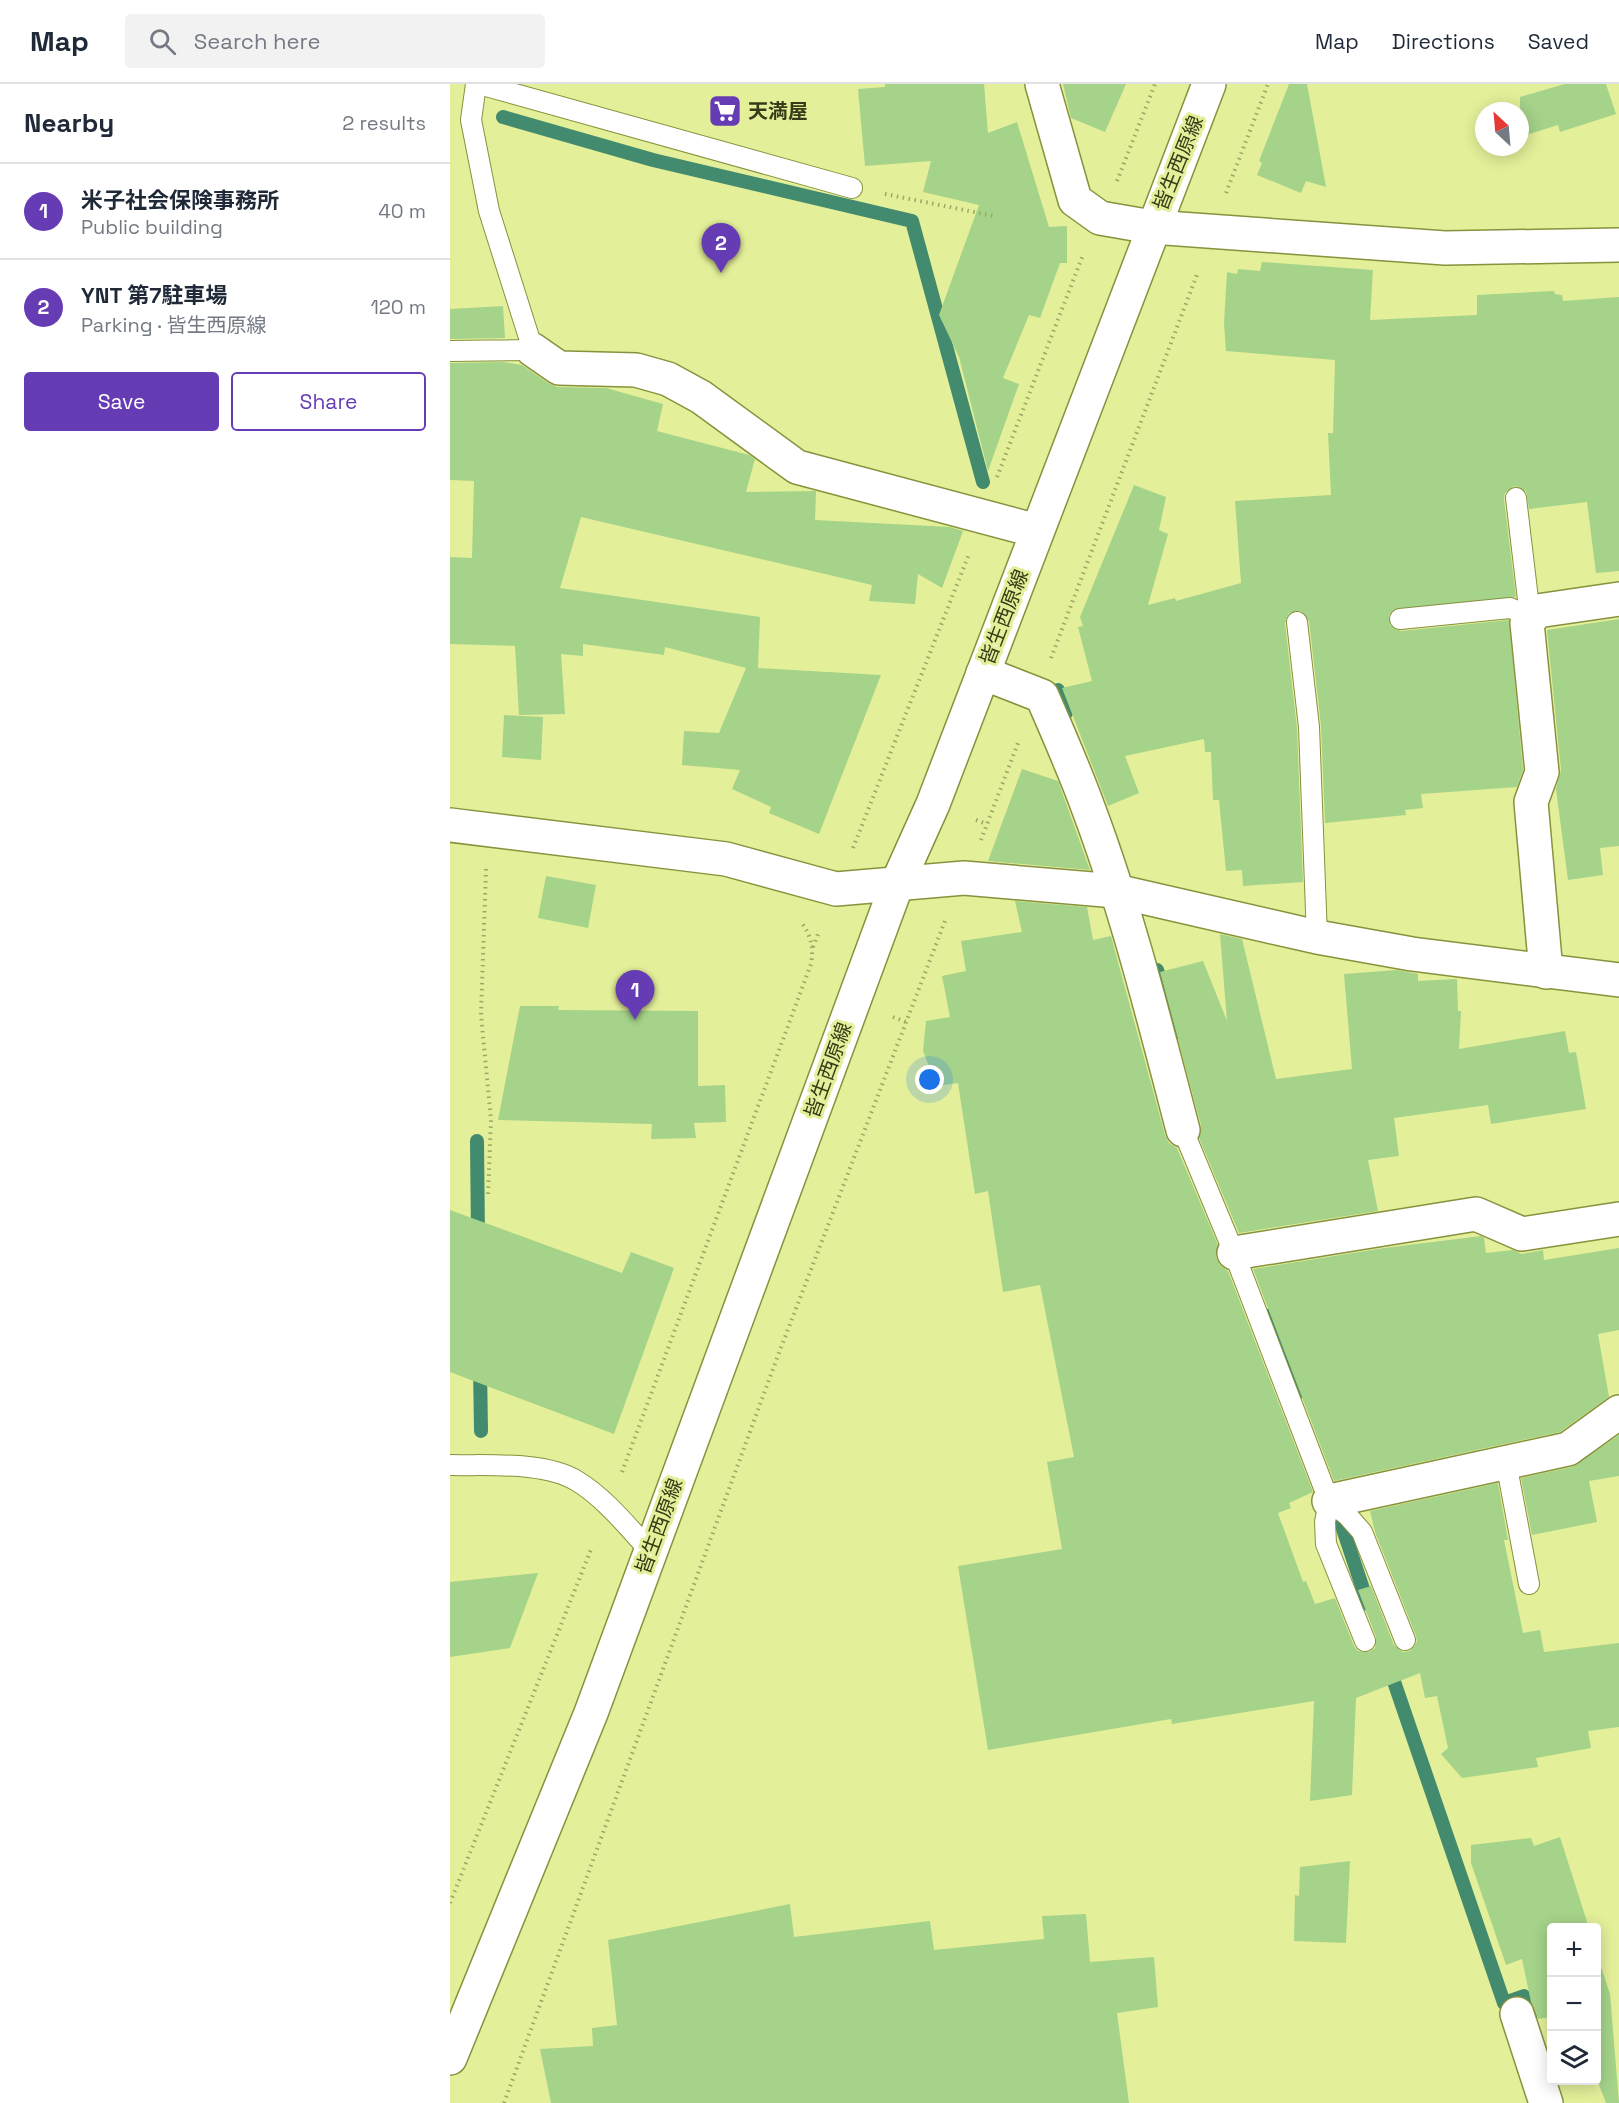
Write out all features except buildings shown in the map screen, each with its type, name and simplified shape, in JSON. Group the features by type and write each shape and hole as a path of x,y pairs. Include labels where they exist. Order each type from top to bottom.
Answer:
{"street":[{"path":"1042,84 1075,200 1100,218 1152,227 1445,248 1619,245"},
{"name":"皆生西原線","path":"450,2058 591,1713 897,885 933,804 1152,227 1209,84"},
{"path":"533,350 559,368 636,370 668,380 700,398 797,467 1036,531"},
{"path":"1546,972 1531,802 1542,772 1526,630 1530,616 1537,611 1619,599"},
{"path":"983,673 1042,696 1089,810 1116,891 1146,991 1183,1130"},
{"path":"450,825 726,859 836,889 964,878 1116,891 1317,937 1412,954 1619,980"},
{"path":"1234,1253 1476,1214 1522,1234 1619,1219"},
{"path":"1329,1501 1568,1449 1619,1412"},
{"path":"1517,2014 1546,2103"}],"lane":[{"path":"450,351 533,350 489,211 471,120 477,84 852,188"},
{"path":"1400,619 1510,608 1530,616 1516,498"},
{"path":"1297,622 1309,727 1317,937"},
{"path":"1183,1130 1234,1253 1329,1501 1347,1515 1362,1532 1405,1640"},
{"path":"1506,1462 1529,1584"},
{"path":"450,1465 538,1468 576,1480 608,1508 650,1551"},
{"path":"1329,1501 1324,1522 1326,1544 1365,1641"}],"path":[{"path":"1114,189 1155,84"},
{"path":"1224,199 1268,84"},
{"path":"852,188 994,216"},
{"path":"996,480 1084,254"},
{"path":"1050,660 1200,269"},
{"path":"853,849 970,550"},
{"path":"979,843 1020,736"},
{"path":"879,783 887,786"},
{"path":"976,820 987,824"},
{"path":"487,861 481,1016 491,1120 488,1195"},
{"path":"504,2103 777,1358 946,916"},
{"path":"621,1474 811,964 812,948 808,932 796,917"},
{"path":"812,948 818,934"},
{"path":"803,986 812,989"},
{"path":"893,1017 906,1022"},
{"path":"450,1904 592,1547"}],"waterway":[{"path":"503,117 653,160 912,221 983,482"},
{"path":"1058,690 1066,713"},
{"path":"1157,970 1177,1032"},
{"path":"477,1141 478,1237"},
{"path":"1271,1315 1297,1393"},
{"path":"480,1367 481,1431"},
{"path":"1335,1505 1368,1604"},
{"path":"1389,1667 1504,2003 1524,1996 1530,2017"}],"place":[{"name":"天満屋","path":"725,111"},
{"name":"YNT 第7駐車場","path":"721,273"},
{"name":"米子社会保険事務所","path":"635,1020"}]}
